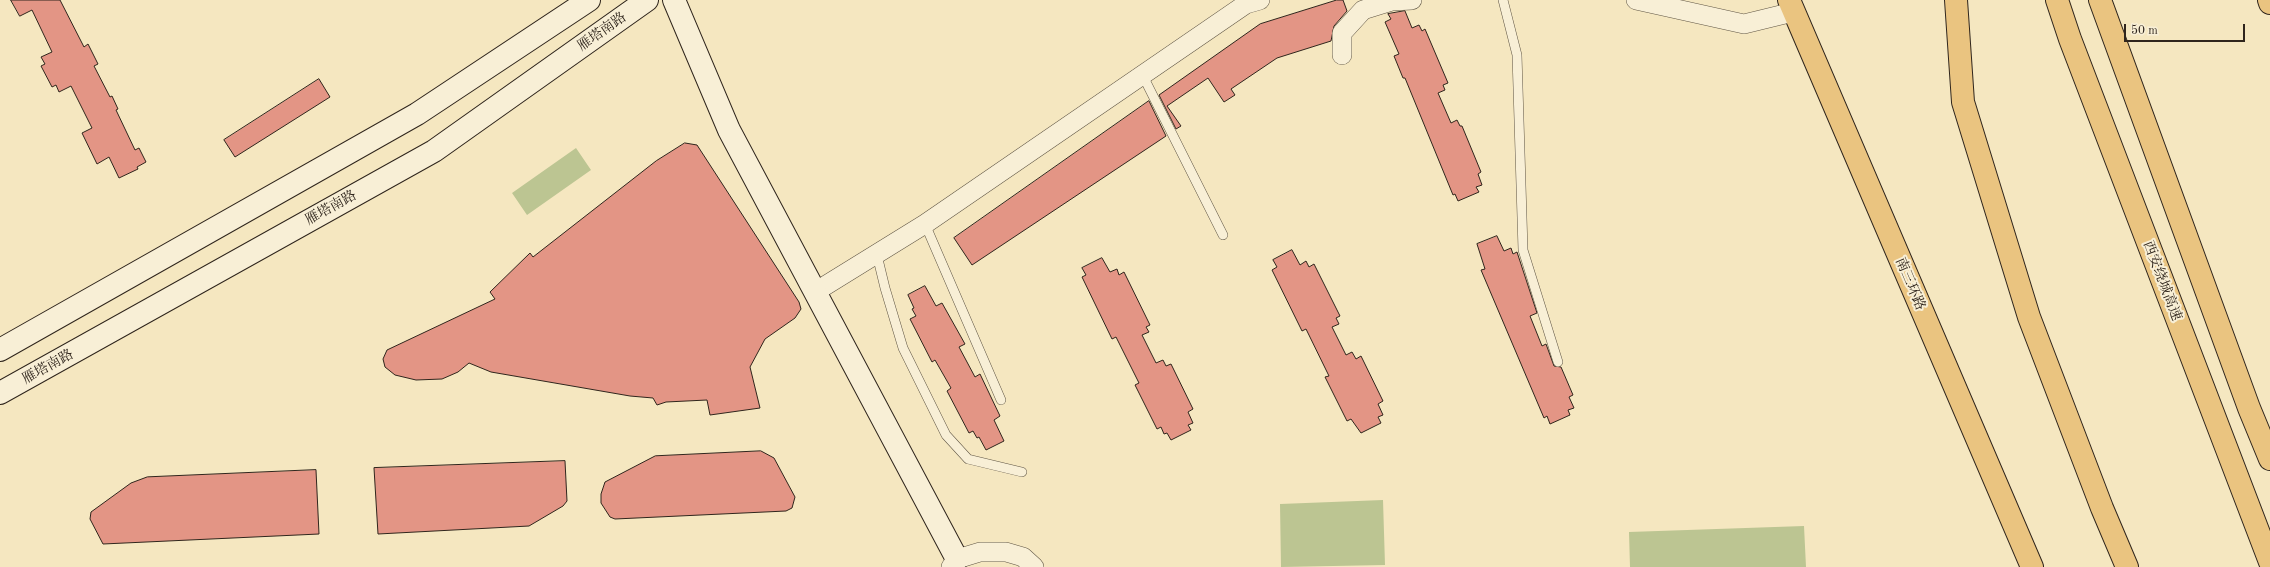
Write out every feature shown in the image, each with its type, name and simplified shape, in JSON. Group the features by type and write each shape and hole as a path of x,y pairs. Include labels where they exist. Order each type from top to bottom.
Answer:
{"highway":[{"path":"1956,0 1963,102 2029,317 2102,508 2127,567"},
{"name":"西安绕城高速","path":"2057,0 2070,39 2270,562"},
{"path":"2100,0 2248,408 2270,460"},
{"name":"南三环路","path":"1791,6 2032,567"}],"main road":[{"path":"0,350 417,114 589,0"},
{"name":"雁塔南路","path":"0,394 434,151 647,0"},
{"path":"674,0 729,130 815,292 954,563"}],"street":[{"path":"815,292 925,224 1246,4 1260,0"},
{"path":"1342,55 1342,33 1363,10 1392,1 1412,0"},
{"path":"1636,0 1744,24 1791,6"},
{"path":"954,563 980,552 1006,552 1022,557 1034,567"}],"lane":[{"path":"1503,0 1517,55 1523,250 1558,362"},
{"path":"1143,76 1223,235"},
{"path":"925,224 1001,400"},
{"path":"877,255 885,288 904,348 946,435 968,459 1022,472"}],"green space":[{"path":"576,148 591,170 527,215 512,193"},
{"path":"1383,500 1385,565 1281,567 1280,504"},
{"path":"1804,526 1806,567 1630,567 1629,532"}],"building":[{"path":"11,0 60,0 84,47 88,44 98,64 94,66 110,97 112,96 118,109 116,110 135,150 139,148 146,162 137,167 138,169 119,178 109,157 97,164 82,133 92,128 71,86 59,92 56,85 52,87 41,66 45,64 41,57 52,52 32,10 20,16"},
{"path":"1337,0 1343,0 1347,11 1334,26 1331,41 1277,58 1231,89 1235,95 1224,102 1208,78 1167,106 1181,126 1176,129 1159,95 1260,24"},
{"path":"1405,11 1412,28 1419,25 1422,31 1425,29 1448,83 1443,85 1445,90 1438,93 1451,123 1457,120 1460,126 1462,126 1481,172 1478,174 1482,185 1476,187 1479,192 1458,201 1455,194 1453,195 1405,78 1403,78 1394,56 1399,54 1385,22 1391,19 1388,14"},
{"path":"319,79 330,97 235,157 224,140"},
{"path":"1149,101 1166,136 972,265 954,238"},
{"path":"685,143 697,145 799,302 801,309 795,318 765,339 750,367 760,408 710,415 707,400 666,402 657,405 653,398 630,396 491,372 469,363 458,372 442,379 416,380 395,375 385,367 383,359 387,350 495,299 490,292 530,253 533,257 656,161"},
{"path":"1497,236 1504,251 1511,248 1513,254 1517,252 1537,313 1530,316 1542,346 1546,344 1554,366 1561,367 1573,395 1569,397 1574,408 1568,410 1570,415 1550,424 1547,416 1544,418 1481,270 1485,269 1477,244"},
{"path":"1292,250 1300,265 1306,261 1309,267 1314,264 1340,316 1336,318 1339,324 1332,327 1346,355 1352,352 1356,359 1361,356 1383,401 1378,404 1383,415 1378,417 1381,423 1361,433 1351,419 1347,421 1325,377 1329,376 1306,329 1302,331 1272,270 1277,267 1273,260"},
{"path":"1102,258 1110,272 1117,269 1119,275 1124,272 1150,325 1146,327 1149,332 1142,335 1156,363 1163,360 1166,366 1171,364 1193,409 1188,412 1193,423 1188,425 1191,430 1171,440 1167,433 1164,434 1161,427 1157,429 1135,385 1139,383 1116,337 1112,339 1082,277 1086,275 1082,268"},
{"path":"925,286 936,306 942,303 965,344 959,347 975,377 980,374 1000,416 994,420 1004,441 986,450 979,437 977,438 973,431 969,433 947,391 951,388 935,360 932,362 910,319 916,316 912,309 914,308 908,295"},
{"path":"761,451 774,458 795,497 792,508 786,511 615,519 610,517 601,503 601,494 605,482 655,456"},
{"path":"565,461 567,501 563,506 529,526 378,534 374,468"},
{"path":"316,470 319,534 103,544 90,519 91,512 131,483 147,477"}]}
